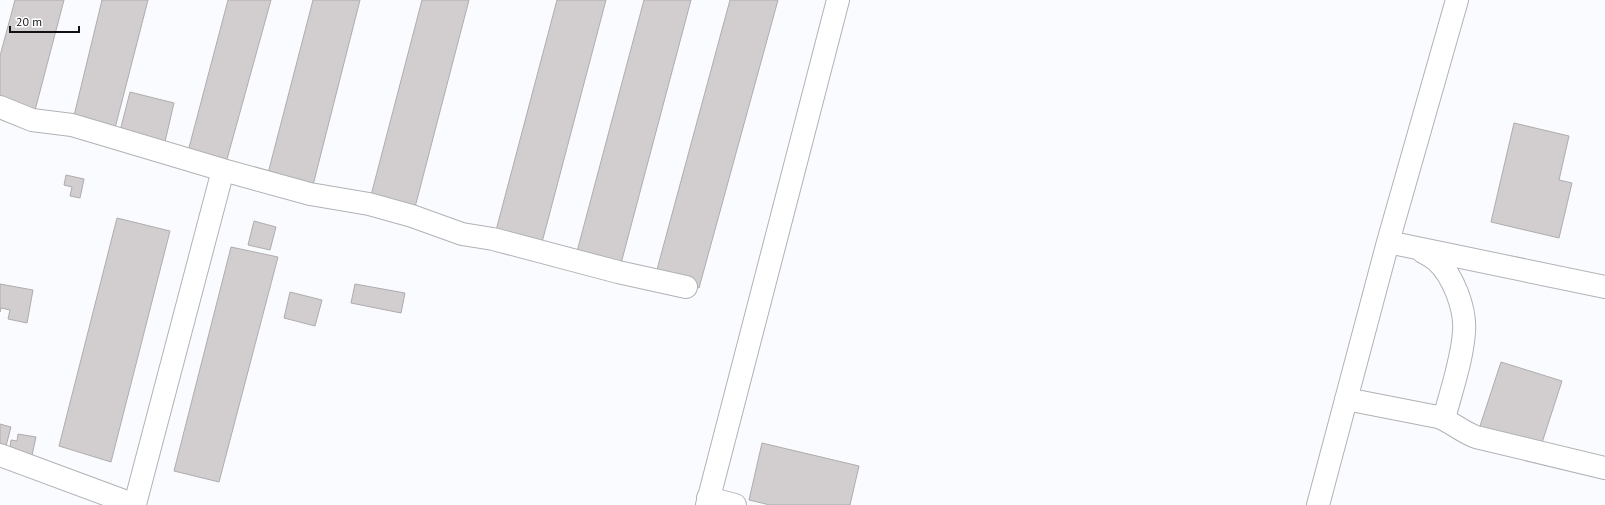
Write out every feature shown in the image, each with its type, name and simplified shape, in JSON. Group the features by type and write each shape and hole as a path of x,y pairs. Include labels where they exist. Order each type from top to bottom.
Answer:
{"street":[{"path":"736,505 708,502 838,0"},
{"path":"1318,505 1388,242 1457,0"},
{"path":"0,107 32,120 72,125 310,194 369,204 412,216 462,234 493,239 618,272 686,287"},
{"path":"0,455 135,505 223,170"},
{"path":"1388,242 1420,250 1605,287"},
{"path":"1420,250 1436,260 1448,275 1457,292 1463,311 1465,331 1462,350 1444,419"},
{"path":"1346,399 1444,419 1462,431 1476,437 1605,468"}],"building":[{"path":"15,0 64,0 33,118 0,105 0,56"},
{"path":"102,0 148,0 113,136 72,124"},
{"path":"228,0 271,0 224,170 186,159"},
{"path":"313,0 360,0 311,193 266,181"},
{"path":"422,0 469,0 413,215 369,203"},
{"path":"557,0 606,0 540,250 494,238"},
{"path":"644,0 691,0 619,271 575,259"},
{"path":"730,0 778,0 699,288 655,277"},
{"path":"130,92 174,103 164,146 119,135"},
{"path":"1514,123 1569,136 1559,180 1572,183 1559,238 1491,222"},
{"path":"66,175 84,179 80,198 70,196 72,187 64,185"},
{"path":"117,218 170,231 111,462 59,446"},
{"path":"254,221 276,227 270,250 248,245"},
{"path":"231,247 278,257 219,482 174,471"},
{"path":"0,284 33,290 27,323 8,319 10,310 1,308 0,312"},
{"path":"355,284 405,293 401,313 351,303"},
{"path":"290,292 322,300 315,326 284,318"},
{"path":"1501,362 1562,381 1540,449 1479,429"},
{"path":"0,424 11,427 5,450 0,448"},
{"path":"18,434 36,437 31,460 9,456 11,440 17,441"},
{"path":"762,443 859,466 850,505 770,505 749,500"}]}
